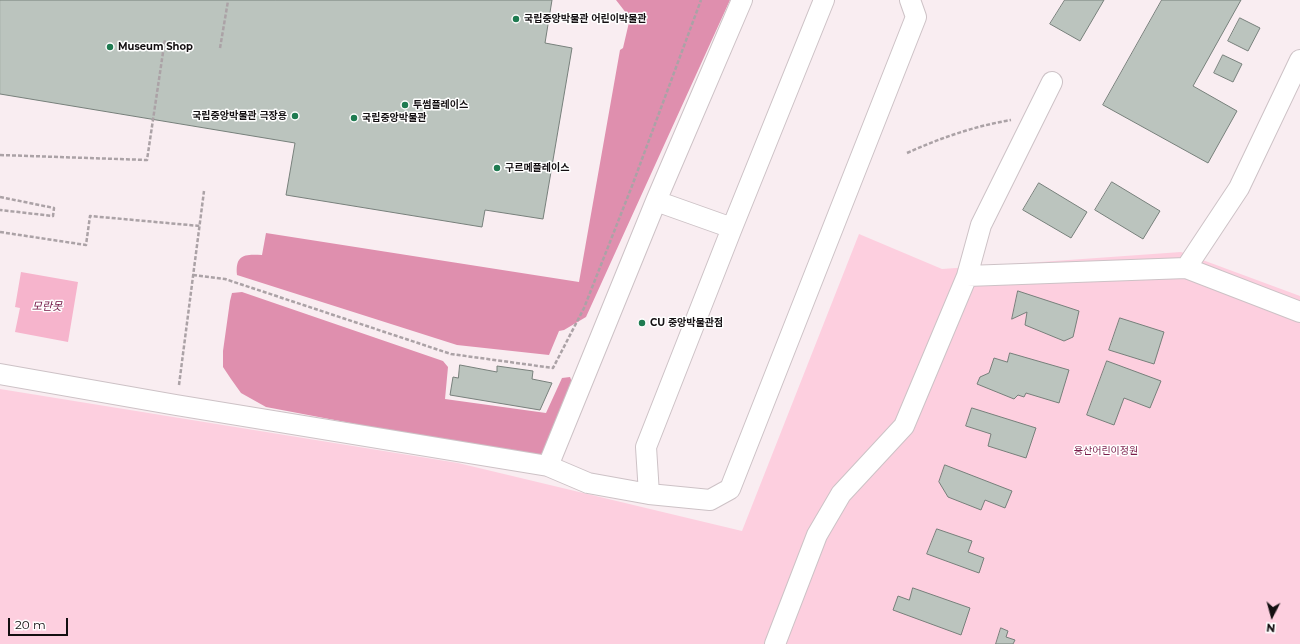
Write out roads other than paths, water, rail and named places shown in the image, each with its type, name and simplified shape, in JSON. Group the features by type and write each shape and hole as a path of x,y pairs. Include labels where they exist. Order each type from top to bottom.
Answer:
{"lane":[{"path":"548,466 656,201 742,0"},
{"path":"649,494 646,447 824,0"},
{"path":"0,374 176,405 548,466 588,483 649,494 710,500 730,489 916,17 910,0"},
{"path":"1186,268 1239,188 1300,60"},
{"path":"775,644 817,535 841,494 904,426 967,276 981,225 1052,82"},
{"path":"656,201 732,228"},
{"path":"967,276 1186,268 1300,312"}],"water":[{"name":"모란못","path":"21,272 78,282 68,342 15,332 20,308 15,307"}],"place":[{"name":"국립중앙박물관 어린이박물관","path":"516,19"},
{"name":"Museum Shop","path":"110,47"},
{"name":"투썸플레이스","path":"405,105"},
{"name":"국립중앙박물관 극장용","path":"295,116"},
{"name":"국립중앙박물관","path":"354,118"},
{"name":"구르메플레이스","path":"497,168"},
{"name":"CU 중앙박물관점","path":"642,323"}],"park label":[{"name":"용산어린이정원","path":"1106,451"}]}
